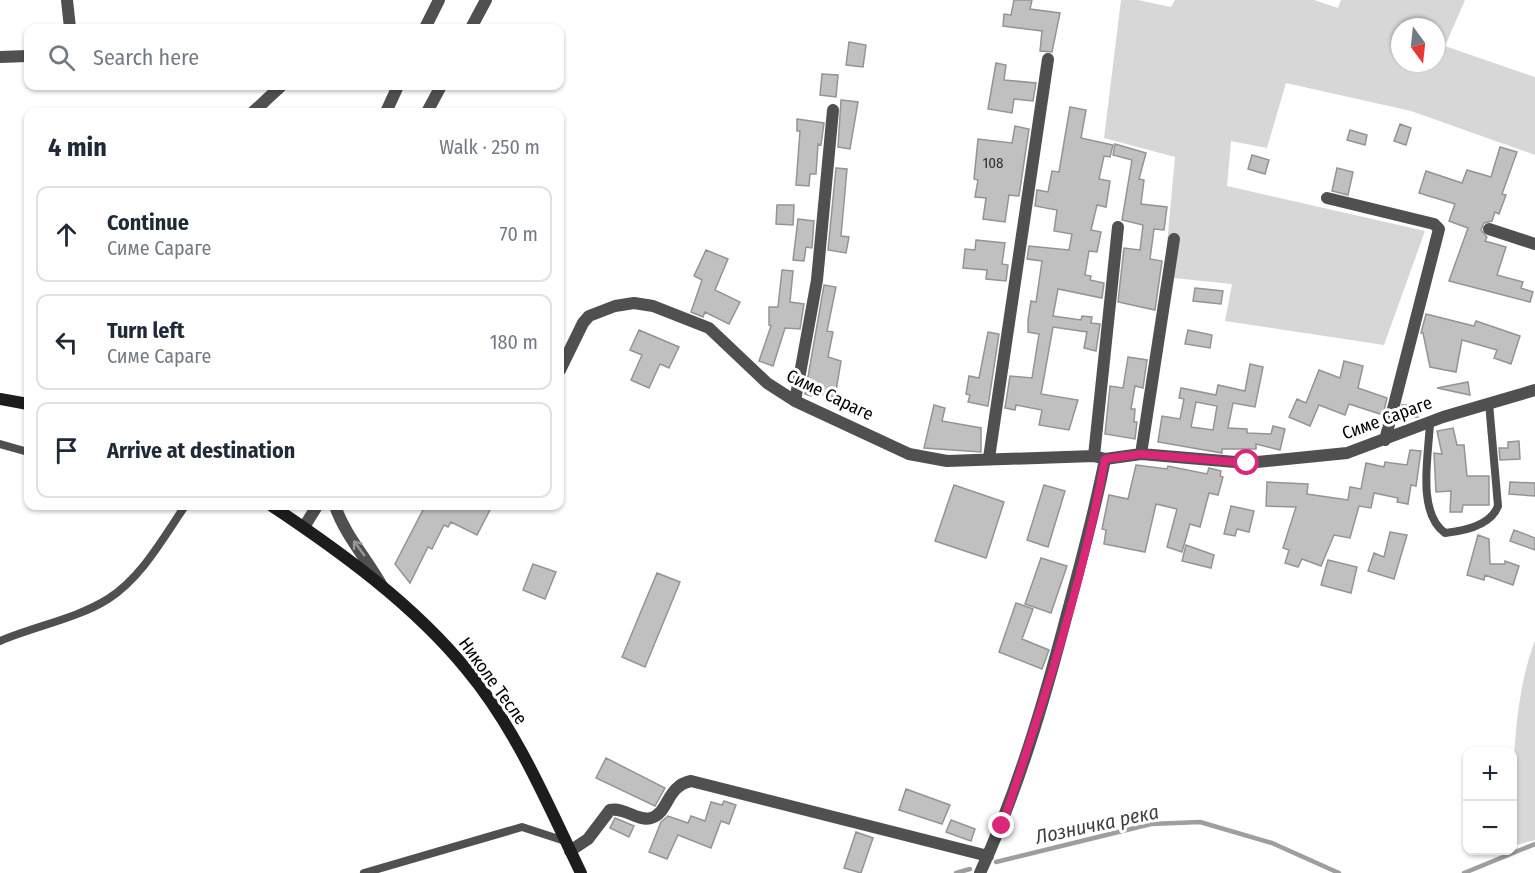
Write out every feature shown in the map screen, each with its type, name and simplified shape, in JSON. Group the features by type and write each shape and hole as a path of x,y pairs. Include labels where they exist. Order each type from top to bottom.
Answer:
{"street":[{"path":"67,0 70,24"},
{"path":"427,24 440,0"},
{"path":"473,24 486,0"},
{"path":"0,57 24,56"},
{"path":"989,458 1048,59"},
{"path":"257,108 277,90"},
{"path":"388,108 396,90"},
{"path":"429,108 437,90"},
{"path":"795,401 817,280 834,110"},
{"path":"1327,198 1434,224 1439,229 1385,440"},
{"path":"980,873 1002,826 1044,700 1097,500 1118,227"},
{"path":"1489,230 1535,244"},
{"path":"1141,454 1174,239"},
{"name":"Симе Сараге","path":"564,362 583,323 589,316 605,308 634,303 660,308 709,328 767,383 795,401 909,454 947,461 989,458 1099,458 1141,454 1247,463 1347,453 1430,422 1535,390"},
{"path":"0,399 24,403"},
{"name":"Николе Тесле","path":"283,510 384,590 434,633 468,670 526,760 580,873"},
{"path":"304,527 314,510"},
{"path":"337,510 343,526 369,562 384,590"},
{"path":"568,846 588,839 610,810 617,809 644,818 652,818 659,814 676,786 691,781 988,856"}],"lane":[{"path":"1430,422 1428,502 1439,529 1445,533 1451,533 1487,522 1493,518 1498,506 1489,403"},
{"path":"0,444 24,451"},
{"path":"0,641 82,611 119,591 138,573 182,510"},
{"path":"364,873 522,827 568,846"}],"shaded area":[{"path":"1121,0 1138,0 1171,7 1175,0 1314,0 1338,8 1341,0 1465,0 1445,46 1535,77 1535,155 1411,111 1286,83 1267,148 1231,141 1227,186 1425,231 1384,345 1225,321 1232,284 1164,277 1175,157 1104,138"},
{"path":"1535,640 1535,840 1517,845 1517,747 1515,747 1527,664"}],"building":[{"path":"1014,0 1032,0 1030,9 1060,13 1052,52 1040,51 1042,31 1003,26 1004,14 1011,15"},
{"path":"849,42 866,45 863,67 846,65"},
{"path":"996,63 1006,65 1004,80 1036,83 1033,101 1014,99 1012,113 988,109"},
{"path":"822,74 838,75 836,97 820,95"},
{"path":"841,100 858,102 850,149 838,147"},
{"path":"1070,107 1086,110 1081,138 1113,145 1110,157 1104,156 1099,179 1110,181 1106,207 1097,205 1091,230 1101,232 1097,252 1089,251 1085,275 1091,276 1090,280 1104,283 1102,298 1058,289 1053,316 1081,320 1082,316 1092,317 1091,323 1100,324 1096,351 1084,348 1087,332 1053,327 1041,394 1078,400 1069,430 1039,425 1042,410 1016,405 1015,410 1005,408 1010,376 1032,378 1039,334 1028,332 1028,320 1031,301 1036,302 1042,261 1027,259 1029,246 1069,250 1072,234 1054,231 1057,210 1035,206 1037,190 1048,192 1052,171 1059,172"},
{"path":"797,119 824,123 821,145 818,144 816,174 810,174 809,186 796,185 800,131 797,131"},
{"path":"1400,124 1411,128 1406,145 1394,141"},
{"path":"1015,126 1029,129 1019,196 1009,195 1005,222 983,219 986,198 975,197 978,180 974,179 978,139 1012,143"},
{"path":"1350,130 1367,135 1365,145 1347,140"},
{"path":"1115,144 1146,153 1139,179 1144,180 1141,204 1167,207 1164,230 1154,229 1150,259 1162,261 1155,310 1118,302 1124,248 1140,250 1143,225 1122,220 1132,160 1113,155"},
{"path":"1500,147 1517,152 1502,194 1506,195 1499,214 1495,212 1492,221 1484,223 1481,230 1487,237 1485,241 1506,247 1497,275 1523,282 1521,288 1533,292 1530,302 1449,281 1468,228 1449,221 1455,204 1419,193 1426,171 1462,183 1467,170 1491,177"},
{"path":"1252,155 1269,160 1265,174 1248,169"},
{"path":"836,168 847,169 841,236 849,237 846,253 828,250"},
{"path":"1337,168 1353,172 1348,195 1332,191"},
{"path":"777,205 794,205 793,225 776,224"},
{"path":"798,219 814,221 812,248 806,247 804,261 793,260"},
{"path":"976,240 1005,243 1002,264 1008,265 1006,281 986,279 987,270 963,268 965,249 975,250"},
{"path":"706,250 728,259 715,290 740,302 729,324 705,312 703,317 691,312 702,280 694,276"},
{"path":"782,270 793,271 790,302 804,304 800,329 785,328 773,366 759,361 771,326 769,325 769,307 778,307"},
{"path":"824,285 836,287 827,331 833,332 828,357 841,361 835,397 811,392 811,396 805,394"},
{"path":"1195,288 1223,291 1221,304 1193,301"},
{"path":"1426,314 1474,326 1476,321 1520,336 1511,364 1494,358 1497,350 1462,340 1456,372 1430,367 1423,333 1421,333"},
{"path":"639,330 679,347 669,368 660,364 649,388 631,380 642,355 630,350"},
{"path":"1188,330 1212,335 1210,348 1185,344"},
{"path":"988,332 999,334 988,406 968,402 970,395 966,394 969,376 979,378"},
{"path":"1128,357 1147,360 1143,388 1135,386 1131,409 1135,409 1134,422 1137,422 1135,439 1105,434 1110,386 1123,388"},
{"path":"1344,361 1363,366 1358,388 1387,398 1383,415 1349,404 1345,415 1319,405 1310,426 1289,417 1297,399 1306,403 1319,370 1340,378"},
{"path":"1250,364 1263,367 1255,407 1233,403 1228,428 1247,429 1247,433 1271,434 1273,426 1285,429 1280,450 1256,444 1256,449 1222,449 1222,453 1158,442 1162,416 1180,419 1184,399 1179,398 1181,388 1216,395 1218,385 1245,391","holes":["1196,402 1217,406 1213,430 1191,427"]},
{"path":"1468,382 1470,395 1437,388"},
{"path":"1416,404 1418,417 1404,418 1402,405"},
{"path":"934,405 945,408 942,421 981,428 981,452 924,448"},
{"path":"1453,428 1457,445 1464,445 1467,476 1489,476 1489,505 1463,505 1462,512 1450,512 1451,491 1436,492 1434,453 1442,454 1437,431"},
{"path":"1519,441 1520,459 1500,460 1499,448 1508,448 1508,442"},
{"path":"1410,450 1421,451 1416,486 1411,485 1408,504 1397,502 1398,498 1374,493 1371,508 1359,506 1350,538 1334,535 1321,566 1302,559 1298,567 1285,563 1289,550 1283,548 1296,507 1266,506 1267,482 1308,484 1307,494 1348,500 1350,487 1361,489 1366,463 1384,467 1385,462 1407,465"},
{"path":"1136,465 1167,469 1168,466 1207,474 1209,468 1221,471 1220,476 1223,477 1218,495 1209,493 1200,527 1190,524 1182,552 1167,547 1177,509 1156,504 1145,552 1104,544 1106,530 1102,529 1109,495 1128,499"},
{"path":"1510,482 1535,483 1535,496 1509,494"},
{"path":"954,485 1004,502 986,558 935,541"},
{"path":"1044,485 1065,491 1048,547 1027,540"},
{"path":"1231,506 1254,511 1249,532 1237,529 1235,536 1224,534"},
{"path":"423,510 490,510 477,535 451,522 448,527 444,525 432,549 428,547 410,583 395,564"},
{"path":"1514,530 1535,538 1535,550 1510,541"},
{"path":"1390,532 1407,535 1394,579 1368,571 1374,553 1384,557"},
{"path":"1478,535 1489,539 1490,564 1505,564 1505,561 1519,566 1513,585 1485,575 1484,580 1467,575"},
{"path":"1186,545 1214,555 1211,568 1182,561"},
{"path":"1041,558 1067,566 1051,613 1025,604"},
{"path":"1328,560 1357,567 1351,593 1321,585"},
{"path":"533,564 556,572 545,599 523,590"},
{"path":"657,573 680,582 645,667 622,657"},
{"path":"1016,603 1033,609 1022,639 1049,650 1042,669 999,652"},
{"path":"606,758 665,788 655,806 596,778"},
{"path":"906,789 950,805 942,824 899,810"},
{"path":"724,801 736,805 729,824 721,821 711,848 678,835 667,859 649,852 661,822 668,816 688,823 691,816 705,821 711,802 722,805"},
{"path":"615,818 634,826 629,837 610,828"},
{"path":"951,820 975,829 971,841 946,832"},
{"path":"856,832 873,838 861,873 844,868"}],"waterway":[{"name":"Лозничка река","path":"996,862 1151,824 1200,822 1272,843 1339,873"},
{"name":"Лозничка река","path":"1464,873 1535,844"},
{"name":"Лозничка река","path":"956,873 970,869"}],"route":[{"path":"1002,826 1044,700 1097,500 1105,459 1141,454 1247,463"}]}
